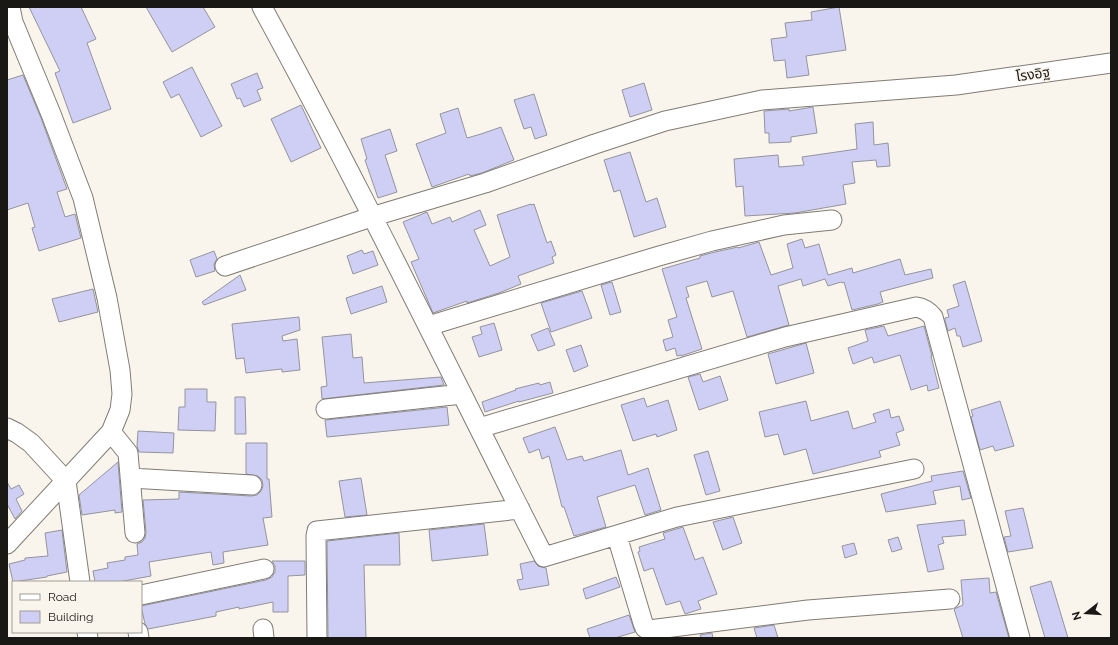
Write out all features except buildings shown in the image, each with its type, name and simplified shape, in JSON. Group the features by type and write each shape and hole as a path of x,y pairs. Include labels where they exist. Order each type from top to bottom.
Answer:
{"street":[{"path":"7,544 111,432 120,410 122,394 120,370 105,290 82,198 52,114 13,22 10,7"},
{"path":"262,7 428,326 544,557 677,517 914,469"},
{"name":"โรงอิฐ","path":"225,266 371,217 485,183 595,144 672,120 762,100 956,85 1111,63"},
{"path":"428,326 651,258 712,241 784,225 832,220"},
{"path":"479,428 785,337 920,307 929,312 933,317 1020,638"},
{"path":"326,409 462,394"},
{"path":"7,428 31,443 66,482 80,581"},
{"path":"111,432 128,453 135,534"},
{"path":"130,478 252,484"},
{"path":"317,638 317,531 520,509"},
{"path":"617,536 645,628 649,630 808,610 950,599"},
{"path":"142,595 264,569"}]}
